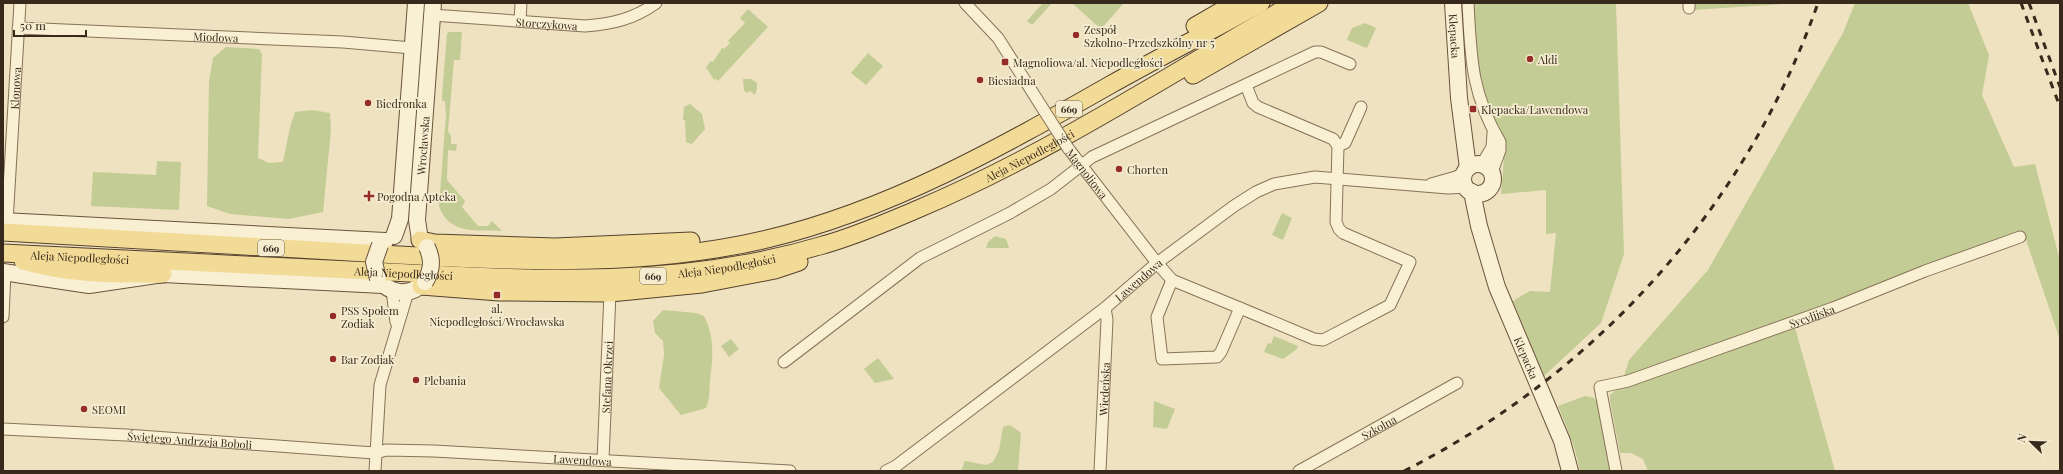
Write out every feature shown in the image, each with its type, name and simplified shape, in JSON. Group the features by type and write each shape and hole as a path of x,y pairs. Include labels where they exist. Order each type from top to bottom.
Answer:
{"main road":[{"name":"Wrocławska","path":"386,240 400,219 416,3"},
{"path":"1131,74 1192,28 1235,3"},
{"name":"Aleja Niepodległości","path":"4,225 457,258 548,261 612,260 743,244 821,224 870,207 937,178 1007,144 1261,3"},
{"name":"Aleja Niepodległości","path":"3,253 546,280 610,279 702,271 773,258 824,245 853,235 941,199 1016,163 1113,109 1294,3"},
{"path":"1113,109 1179,83 1319,3"},
{"name":"Klepacka","path":"1453,3 1463,140 1476,176 1485,243 1497,287 1562,441 1570,471"},
{"name":"Wrocławska","path":"424,244 417,220 433,9"},
{"path":"4,267 97,274 163,274 499,292 610,293 702,284 776,270 878,234 941,199"},
{"path":"424,244 435,243 555,247 711,241 870,207"},
{"path":"4,225 386,240 408,235 424,244 431,256 432,265 430,274 418,287"},
{"path":"384,285 374,262 376,253 386,240"}],"street":[{"name":"Klonowa","path":"4,225 20,3"},
{"path":"520,21 521,3"},
{"name":"Storczykowa","path":"433,9 520,21 585,26 610,24 630,18 656,3"},
{"name":"Magnoliowa","path":"965,3 998,38 1068,148 1157,263 1172,280"},
{"path":"1468,3 1473,78 1479,97 1493,130 1500,142 1500,150 1476,176"},
{"name":"Miodowa","path":"18,28 343,42 412,48"},
{"path":"784,362 920,258 1010,213 1050,189 1092,157 1315,52 1321,52 1350,64"},
{"path":"1240,308 1221,352 1217,356 1162,359 1157,317 1172,280 1240,308 1314,339 1323,340 1390,305 1410,262 1343,233 1339,229 1336,222 1338,146 1333,139 1258,107 1253,103 1246,85"},
{"path":"1338,146 1345,143 1361,107"},
{"name":"Lawendowa","path":"1423,186 1447,180 1476,176"},
{"name":"Lawendowa","path":"886,471 896,466 1105,308 1157,263 1234,206 1256,192 1274,184 1295,179 1315,177 1448,188 1476,176"},
{"name":"Sycylijska","path":"1616,471 1600,387 1628,381 1833,308 1925,271 2020,237"},
{"path":"3,317 4,267"},
{"path":"384,285 397,327"},
{"path":"375,471 380,385 397,327 418,287"},
{"name":"Stefana Okrzei","path":"603,460 610,293"},
{"name":"Wiedeńska","path":"1100,471 1107,320 1105,308"},
{"name":"Szkolna","path":"1299,471 1457,383"},
{"name":"Świętego Andrzeja Boboli","path":"3,429 376,453"},
{"name":"Lawendowa","path":"376,453 386,450 434,451 790,471"}],"green space":[{"path":"1043,3 1052,3 1032,25 1027,21"},
{"path":"1072,3 1124,3 1101,29"},
{"path":"1471,3 1616,3 1624,254 1601,323 1544,376 1513,301 1530,291 1550,292 1556,233 1546,234 1546,190 1501,194 1504,158 1502,156 1477,77"},
{"path":"1692,3 1797,3 1692,10"},
{"path":"1855,3 1968,3 1989,55 1982,95 2014,167 2035,164 2060,261 2060,340 2023,231 1792,317 1835,471 1648,471 1643,459 1631,453 1620,453 1610,395 1621,386 1629,360 1708,270 1843,33"},
{"path":"748,9 768,27 718,81 716,79 714,80 706,67 711,61 713,62 722,48 724,49 730,43 728,41 745,23 740,18"},
{"path":"1365,23 1376,28 1367,48 1347,40 1352,28"},
{"path":"419,30 424,30 411,211 405,210"},
{"path":"449,32 462,32 460,60 454,60 448,131 451,136 451,144 457,144 456,151 448,150 447,180 465,201 462,207 478,226 488,226 492,221 502,231 465,229 457,226 450,222 439,206 446,115 445,101 442,101 442,96 447,34"},
{"path":"226,47 259,49 262,54 258,158 269,163 283,162 290,127 295,112 312,110 330,113 331,130 323,212 289,219 230,214 207,206 209,81 213,58"},
{"path":"868,53 883,66 866,85 851,73"},
{"path":"743,79 751,79 757,83 755,95 750,91 747,93 744,90"},
{"path":"690,104 702,114 705,129 692,144 686,142 685,120 683,120 684,107"},
{"path":"157,161 181,162 179,210 91,206 93,172 156,175"},
{"path":"1282,213 1292,218 1283,240 1272,235"},
{"path":"995,236 1006,239 1009,248 986,248 988,242"},
{"path":"663,310 696,313 704,316 708,324 712,340 712,356 709,398 706,408 681,415 659,388 664,355 663,341 655,333 653,321"},
{"path":"1274,336 1298,346 1297,349 1283,359 1264,352 1268,343 1271,344"},
{"path":"731,339 739,349 729,357 721,346"},
{"path":"878,358 894,379 875,383 864,369"},
{"path":"1585,396 1594,398 1598,404 1610,471 1580,471 1573,446 1558,406"},
{"path":"1154,401 1175,409 1167,429 1153,427"},
{"path":"1010,425 1021,433 1018,471 961,471 965,461 986,465 993,462 999,450 1003,427"}],"railway":[{"path":"1404,471 1474,431 1540,385 1601,334 1656,277 1706,215 1750,149 1787,78 1818,3"},
{"path":"2021,3 2060,107"},
{"path":"2029,3 2060,87"}],"place":[{"name":"Zespół Szkolno-Przedszkolny nr 5","path":"1076,35"},
{"name":"Aldi","path":"1530,59"},
{"name":"Magnoliowa/al. Niepodległości","path":"1005,62"},
{"name":"Biesiadna","path":"980,80"},
{"name":"Biedronka","path":"368,103"},
{"name":"Klepacka/Lawendowa","path":"1473,109"},
{"name":"Chorten","path":"1119,169"},
{"name":"Pogodna Apteka","path":"369,196"},
{"name":"al. Niepodległości/Wrocławska","path":"497,295"},
{"name":"PSS Społem Zodiak","path":"333,316"},
{"name":"Bar Zodiak","path":"333,359"},
{"name":"Plebania","path":"416,380"},
{"name":"SEOMI","path":"84,409"}]}
